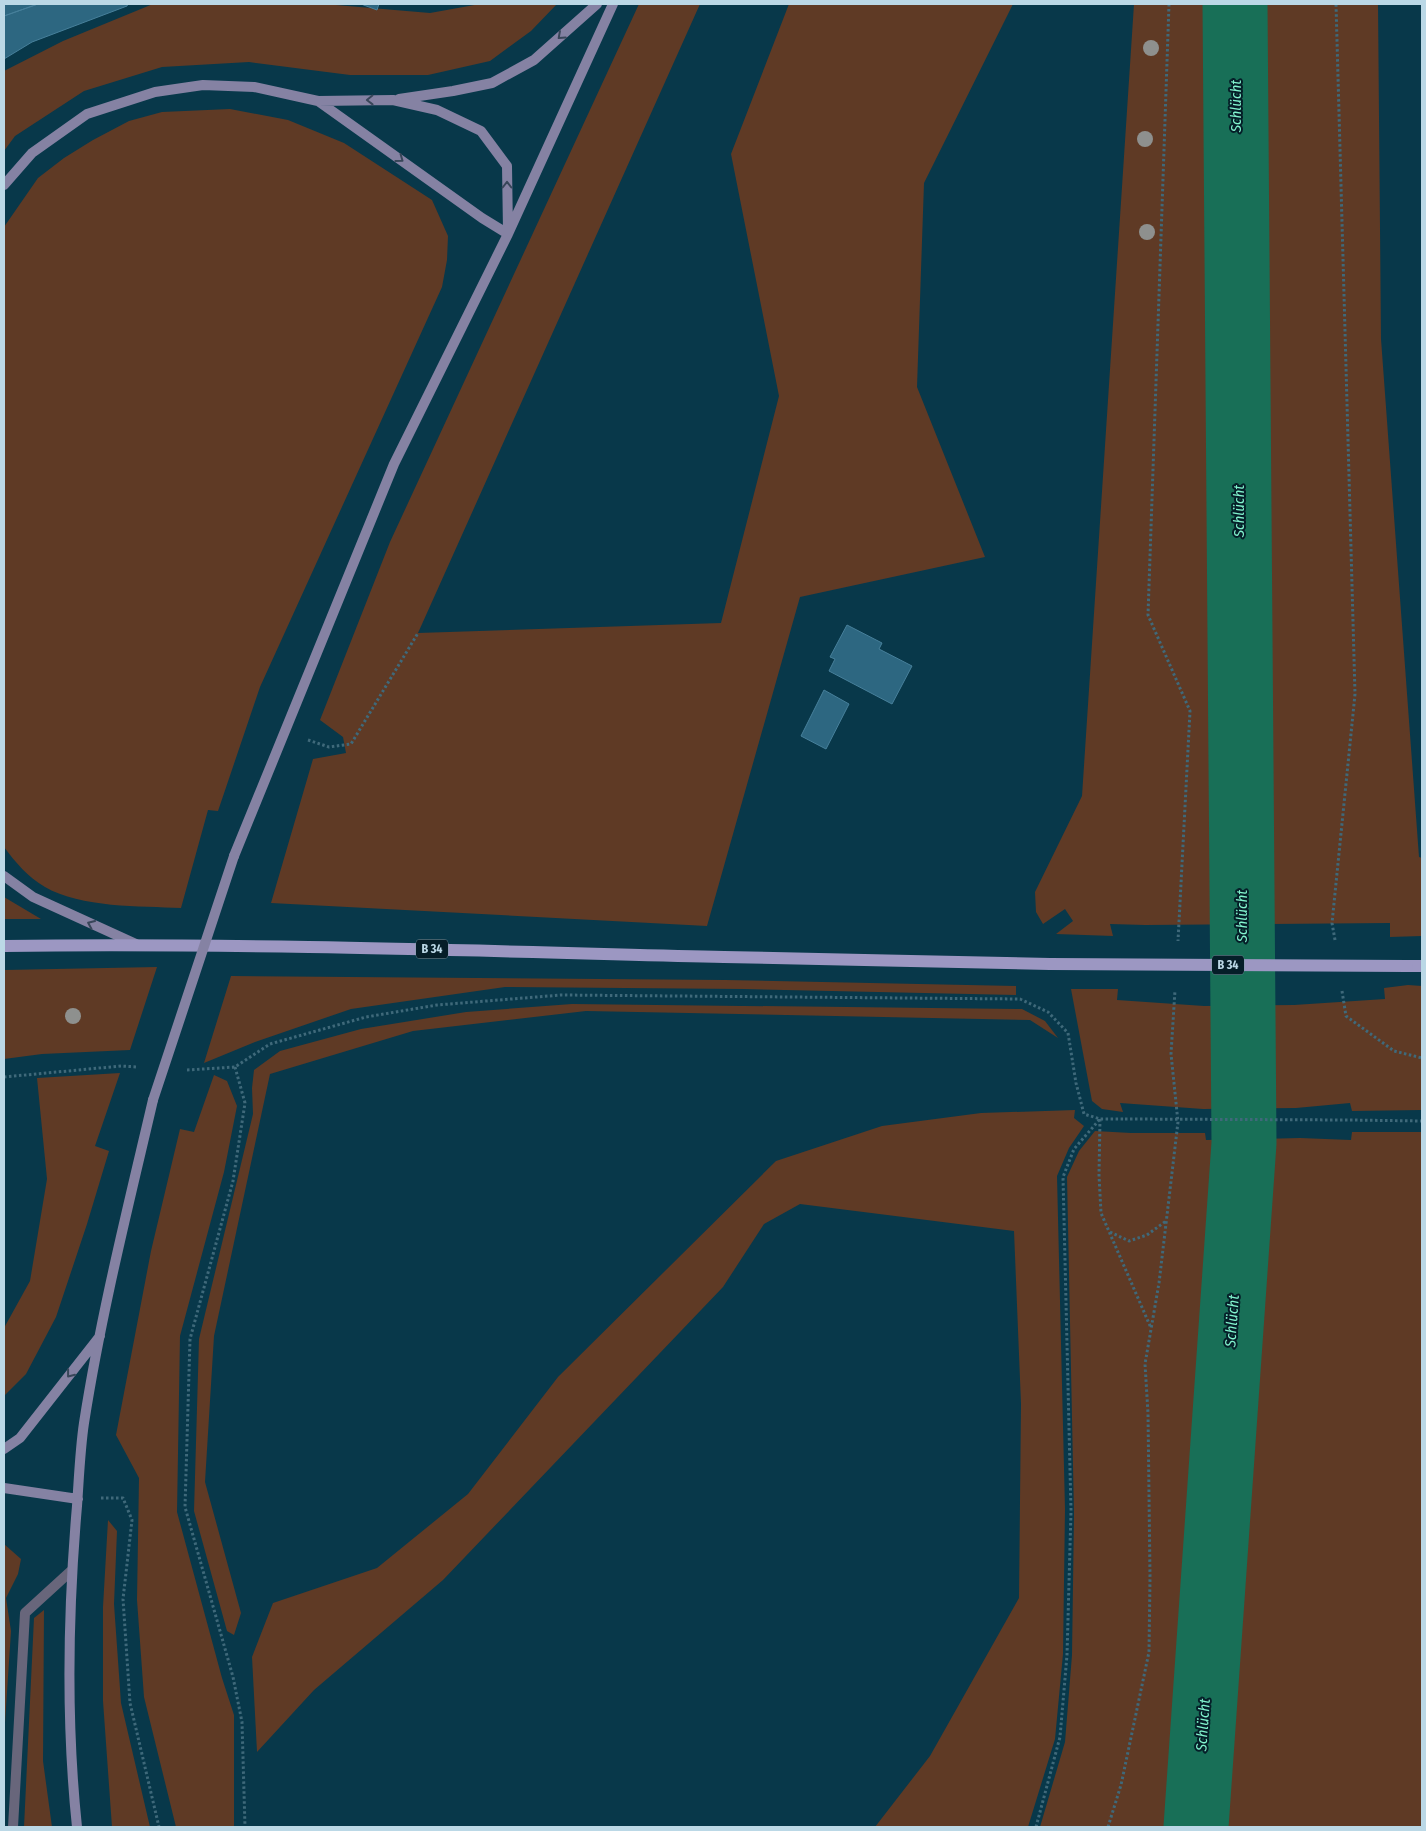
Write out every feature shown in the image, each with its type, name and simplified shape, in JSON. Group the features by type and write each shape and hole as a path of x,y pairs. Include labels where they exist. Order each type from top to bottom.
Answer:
{"main road":[{"path":"4,186 32,154 87,114 155,92 212,85 254,87 318,100 393,100 453,91 492,83 534,60 597,4"},
{"path":"77,1827 73,1791 70,1670 71,1571 84,1424 119,1246 153,1100 234,856 394,464 508,234 613,4"},
{"path":"318,100 482,218 508,234"},
{"path":"393,100 437,110 481,131 507,166 508,234"},
{"path":"4,876 33,897 136,944"},
{"name":"B 34","path":"4,946 136,944 354,947 728,958 1050,964 1422,966"},
{"path":"4,1450 20,1438 100,1336"},
{"path":"4,1488 78,1499"}],"lane":[{"path":"13,1827 25,1613 71,1571"}],"path":[{"path":"1169,4 1148,615 1190,711 1177,946"},
{"path":"1335,942 1332,923 1356,694 1336,4"},
{"path":"284,732 328,747 351,744 418,633"},
{"path":"1108,1827 1121,1785 1149,1652 1148,1413 1145,1364 1159,1283 1178,1122 1171,1054 1175,986"},
{"path":"1342,988 1346,1016 1394,1051 1422,1058"},
{"path":"179,1069 235,1067 270,1044 366,1017 437,1005 561,995 1020,998 1048,1012 1068,1032 1076,1083 1084,1114 1100,1119 1422,1121"},
{"path":"4,1077 121,1066 140,1067"},
{"path":"235,1067 245,1103 233,1181 190,1339 185,1507 233,1677 242,1722 245,1827"},
{"path":"1100,1119 1099,1175 1101,1213 1151,1328"},
{"path":"1036,1827 1060,1737 1067,1655 1071,1511 1063,1177 1074,1149 1100,1119"},
{"path":"1110,1232 1129,1240 1147,1236 1166,1220"},
{"path":"78,1499 123,1498 132,1520 123,1599 130,1702 159,1827"}],"shaded area":[{"path":"153,4 324,4 430,13 480,4 557,4 531,31 490,61 428,75 350,75 249,62 162,67 84,91 15,136 4,151 4,71 63,41"},
{"path":"639,4 700,4 418,633 721,623 779,396 731,154 789,4 1013,4 924,183 917,387 985,557 800,597 707,926 271,903 313,759 346,753 343,737 320,720 390,542"},
{"path":"1134,4 1378,4 1381,339 1419,857 1422,858 1422,936 1390,937 1390,923 1110,924 1113,936 1056,934 1073,921 1065,909 1043,924 1036,912 1035,892 1082,796"},
{"path":"230,109 288,120 344,143 432,200 448,236 447,260 442,287 260,687 218,811 208,810 181,908 111,905 76,899 59,894 33,879 4,847 4,227 38,178 64,158 129,121 162,112"},
{"path":"4,897 41,919 4,919"},
{"path":"157,967 130,1050 42,1054 4,1059 4,970"},
{"path":"231,976 725,980 1016,986 1016,995 743,989 505,987 351,1009 255,1042 204,1063"},
{"path":"1408,985 1422,986 1422,1110 1352,1111 1350,1103 1296,1108 1203,1109 1120,1103 1123,1112 1102,1109 1092,1101 1071,989 1118,989 1117,1000 1204,1006 1294,1005 1385,999 1384,988"},
{"path":"572,1004 1022,1009 1045,1021 1058,1038 1030,1020 586,1011 413,1031 270,1074 214,1336 205,1482 241,1613 234,1635 227,1631 194,1511 199,1339 253,1114 252,1088 254,1070 280,1051 361,1029 466,1012"},
{"path":"120,1073 95,1146 109,1151 56,1317 26,1374 4,1396 4,1328 30,1281 47,1179 37,1078"},
{"path":"214,1075 227,1081 237,1106 224,1172 180,1336 177,1512 222,1678 234,1715 234,1827 176,1827 144,1697 137,1600 139,1478 116,1435 151,1251 180,1129 194,1132"},
{"path":"1075,1110 1074,1118 1084,1126 1069,1148 1057,1176 1065,1509 1063,1654 1055,1739 1028,1827 875,1827 930,1756 1019,1598 1021,1404 1014,1231 800,1204 764,1224 723,1287 443,1580 314,1690 257,1752 252,1657 273,1603 377,1568 468,1494 558,1377 776,1161 882,1126 981,1113"},
{"path":"1095,1131 1205,1133 1206,1140 1300,1138 1351,1140 1352,1132 1422,1132 1422,1827 1040,1827 1065,1742 1072,1655 1074,1514 1067,1177 1079,1151"},
{"path":"108,1520 117,1531 114,1604 121,1703 150,1827 112,1827 103,1701 103,1607"},
{"path":"4,1544 21,1559 18,1574 6,1598 11,1631 4,1738"},
{"path":"44,1610 43,1761 52,1827 24,1827 34,1618"}],"building":[{"path":"4,4 38,4 4,16"},
{"path":"38,4 128,4 32,42 4,59 4,16"},
{"path":"361,4 379,4 377,10"},
{"path":"847,625 882,643 879,649 912,666 892,704 829,671 835,659 830,657"},
{"path":"824,690 849,704 826,749 801,736"}],"waterway":[{"name":"Schlücht","path":"1196,1827 1244,1143 1235,4"}]}
